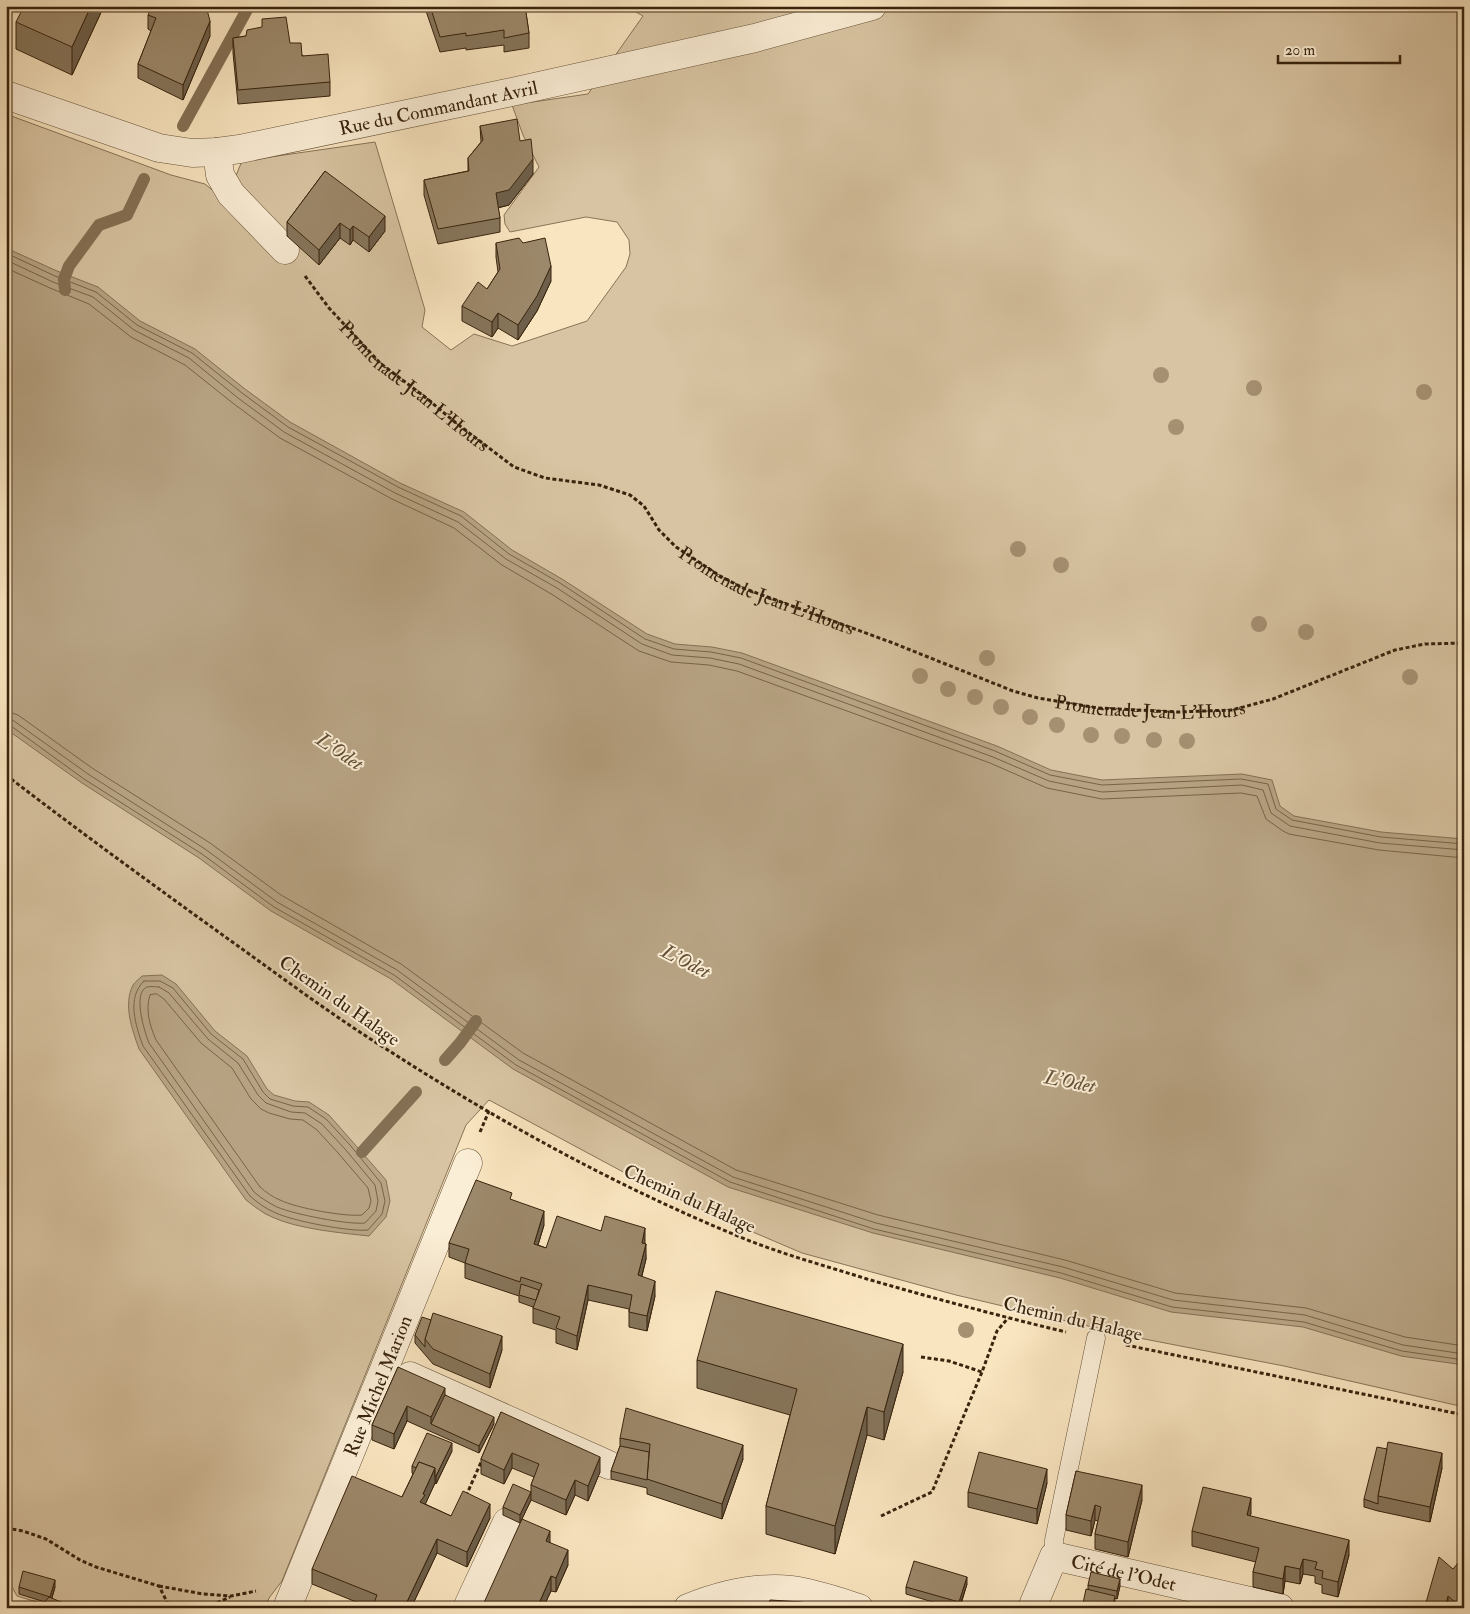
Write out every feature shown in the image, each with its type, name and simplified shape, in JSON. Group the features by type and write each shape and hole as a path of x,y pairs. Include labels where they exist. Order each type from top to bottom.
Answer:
{"street":[{"name":"Rue du Commandant Avril","path":"6,95 159,148 192,153 218,152 286,140 755,38 872,6"},
{"path":"218,152 220,175 231,194 285,250"},
{"name":"Rue Michel Marion","path":"290,1602 468,1163"},
{"path":"386,1365 609,1465"},
{"path":"467,1608 507,1522"},
{"name":"Cité de l'Odet","path":"1032,1608 1054,1556 1280,1608"},
{"path":"688,1608 716,1598 765,1589 790,1590 813,1594 859,1608"}],"lane":[{"name":"Cité de l'Odet","path":"1054,1556 1054,1540 1096,1338"}],"path":[{"name":"Promenade Jean L'Hours","path":"285,250 329,308 380,363 514,467 545,478 599,485 630,495 644,506 659,530 676,547 720,576 743,588 892,643 1012,691 1038,698 1098,708 1178,712 1232,710 1273,699 1395,650 1426,644 1464,643"},
{"name":"Chemin du Halage","path":"6,775 166,895 382,1046 489,1111 564,1153 635,1190 746,1239 802,1260 1008,1318 1464,1415"},
{"path":"881,1516 932,1492 997,1331 1008,1318"},
{"path":"922,1357 949,1360 982,1372"},
{"path":"502,1416 464,1502 507,1522"},
{"path":"6,1528 23,1531 46,1539 80,1560 96,1567 158,1586 202,1594 231,1596 264,1590 277,1590 290,1602"},
{"path":"158,1586 170,1608"},
{"path":"205,1608 231,1596"}],"shaded area":[{"path":"625,6 1464,6 1464,1082 6,366 6,114 171,175 205,184 221,197 235,178 242,161 375,142 425,310 422,327 451,350 474,334 512,346 587,321 626,267 630,254 629,240 617,222 586,217 510,232 505,224 504,215 539,167 523,135 512,105 588,94 643,16"},
{"path":"6,646 1464,1245 1464,1407 1284,1366 1139,1338 956,1295 802,1253 640,1181 489,1100 466,1125 282,1581 269,1598 265,1608 93,1608 50,1606 17,1596 6,1576"}],"water":[{"name":"L'Odet","path":"6,248 98,287 140,321 195,349 290,422 400,483 464,512 512,550 562,579 647,634 675,644 712,647 742,653 997,746 1051,770 1102,780 1242,774 1272,780 1280,806 1294,816 1381,832 1464,839 1464,1365 1401,1356 1303,1327 1171,1312 1060,1278 873,1233 728,1187 513,1069 391,979 271,911 199,858 82,783 6,729"},
{"path":"162,975 176,984 215,1031 247,1056 267,1089 274,1095 295,1101 309,1102 329,1115 386,1180 390,1201 386,1217 369,1236 294,1225 268,1215 246,1200 139,1049 130,1017 130,993 133,985 142,976"}],"building":[{"path":"24,6 91,6 72,47 16,22"},
{"path":"152,6 206,6 210,21 183,85 138,64 156,18 148,15"},
{"path":"430,6 525,6 529,33 504,38 504,30 466,36 466,33 440,37"},
{"path":"286,17 290,43 301,43 302,56 328,54 330,82 238,90 233,38 246,36 247,30 262,27 262,19"},
{"path":"517,119 520,141 531,139 533,159 509,190 496,193 500,218 438,229 424,180 469,171 468,158 483,140 480,126"},
{"path":"325,171 385,216 369,237 353,226 350,230 340,223 319,250 287,222"},
{"path":"519,238 523,243 545,238 551,266 537,296 518,325 498,313 492,322 462,306 478,282 487,289 500,269 496,243"},
{"path":"476,1180 512,1193 510,1199 544,1211 534,1244 546,1248 557,1216 601,1231 605,1216 645,1228 642,1243 646,1244 638,1275 655,1281 647,1316 629,1312 632,1295 588,1285 577,1336 556,1328 560,1317 533,1308 542,1284 521,1277 520,1282 465,1263 469,1249 449,1243"},
{"path":"521,1284 539,1290 536,1300 519,1295"},
{"path":"716,1291 903,1344 884,1412 867,1407 835,1526 766,1506 797,1389 697,1360"},
{"path":"433,1313 502,1336 490,1374 433,1349 425,1339"},
{"path":"422,1317 431,1320 425,1339 425,1347 415,1335"},
{"path":"398,1367 445,1388 431,1417 407,1406 394,1434 372,1425"},
{"path":"445,1395 494,1417 479,1446 431,1424"},
{"path":"626,1408 743,1445 722,1504 647,1479 650,1444 620,1438"},
{"path":"501,1412 600,1457 588,1486 575,1480 566,1500 531,1485 539,1464 512,1453 504,1470 481,1459"},
{"path":"427,1433 452,1443 436,1476 435,1468 419,1462 416,1468 412,1466"},
{"path":"1388,1442 1442,1453 1430,1507 1378,1496"},
{"path":"620,1446 649,1452 647,1480 611,1471"},
{"path":"1377,1447 1387,1449 1378,1504 1364,1499"},
{"path":"979,1452 1047,1469 1037,1509 968,1492"},
{"path":"419,1462 435,1468 423,1494 425,1495 420,1502 451,1516 463,1491 490,1504 467,1552 437,1539 404,1608 372,1608 377,1595 312,1569 352,1476 402,1497"},
{"path":"1076,1471 1142,1485 1128,1542 1095,1534 1101,1507 1095,1505 1091,1521 1066,1515"},
{"path":"513,1484 531,1492 520,1515 503,1507"},
{"path":"1203,1487 1251,1498 1247,1515 1349,1540 1338,1582 1322,1578 1323,1571 1315,1569 1317,1562 1303,1559 1300,1569 1285,1566 1283,1579 1253,1572 1259,1548 1192,1531"},
{"path":"522,1519 550,1531 546,1541 568,1550 556,1578 551,1576 537,1608 484,1608 482,1607"},
{"path":"1464,1556 1464,1608 1448,1596 1445,1608 1425,1606 1439,1557 1453,1569"},
{"path":"914,1561 967,1577 959,1602 906,1587"},
{"path":"23,1571 55,1580 50,1597 19,1587"},
{"path":"1091,1572 1120,1579 1117,1591 1088,1585"},
{"path":"1086,1589 1115,1596 1112,1608 1082,1608"},
{"path":"49,1597 73,1607 74,1608 40,1608"},
{"path":"770,1600 802,1602 800,1608 768,1608"},
{"path":"1112,1605 1125,1608 1112,1608"}],"waterway":[{"path":"183,126 249,6"},
{"path":"65,290 64,279 69,266 99,225 127,215 144,179"},
{"path":"445,1060 476,1021"},
{"path":"362,1152 416,1092"}]}
